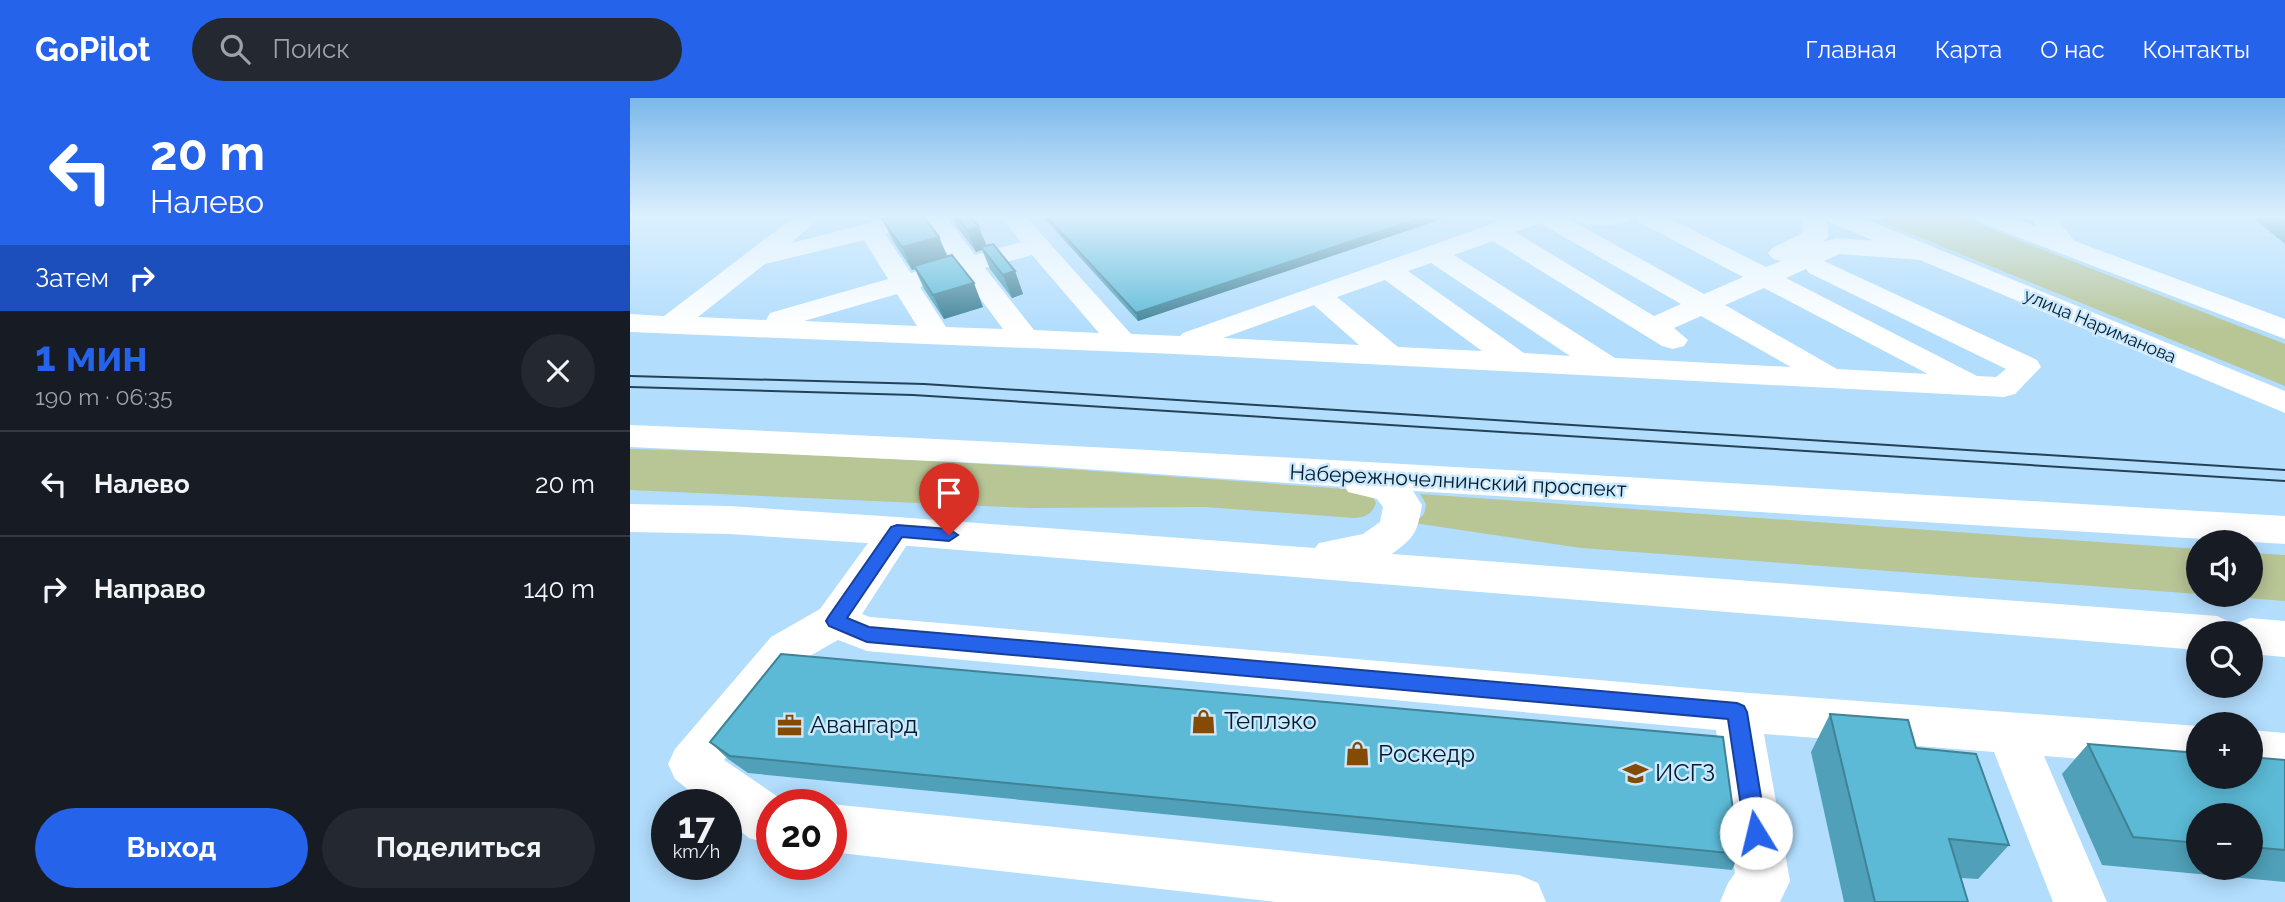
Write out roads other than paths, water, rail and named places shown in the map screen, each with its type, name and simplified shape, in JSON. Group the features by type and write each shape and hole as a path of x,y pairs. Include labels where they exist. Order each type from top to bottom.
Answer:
{"main road":[{"name":"улица Нариманова","path":"1928,255 2285,403"},
{"path":"2086,255 2285,330"},
{"name":"Набережночелнинский проспект","path":"630,436 1040,454 1316,473 2285,530"},
{"path":"1289,560 1374,547 1398,529 1403,505 1390,489 1316,473"},
{"path":"630,518 729,520 897,531 2186,632"},
{"path":"2263,637 2285,639"}],"lane":[{"path":"671,324 761,255"},
{"path":"754,260 775,255"},
{"path":"886,255 937,335"},
{"path":"962,255 1025,339"},
{"path":"750,327 1003,255"},
{"path":"1046,255 1123,343"},
{"path":"1175,345 1429,255"},
{"path":"1435,255 1607,367"},
{"path":"1533,255 1725,373"},
{"path":"1614,255 1832,378"},
{"path":"1720,255 1974,385"},
{"path":"1756,273 1786,255"},
{"path":"1644,323 1756,273 1811,255"},
{"path":"630,323 1175,345 2004,387 2026,367 1818,267"},
{"path":"1388,269 1516,362"},
{"path":"1317,295 1390,356"},
{"path":"756,813 692,764 786,649 835,621 897,531"},
{"path":"835,621 867,634 1737,712 2186,746"},
{"path":"1737,712 1763,881 1747,902"},
{"path":"2011,734 2080,902"},
{"path":"2263,752 2285,754"},
{"path":"847,830 1520,902"}],"tram line":[{"path":"630,376 924,384 2285,470"},
{"path":"630,387 913,395 2285,481"}],"place":[{"name":"Теплэко","path":"1204,721"},
{"name":"Авангард","path":"790,725"},
{"name":"Роскедр","path":"1358,754"},
{"name":"ИСГЗ","path":"1635,773"}]}
